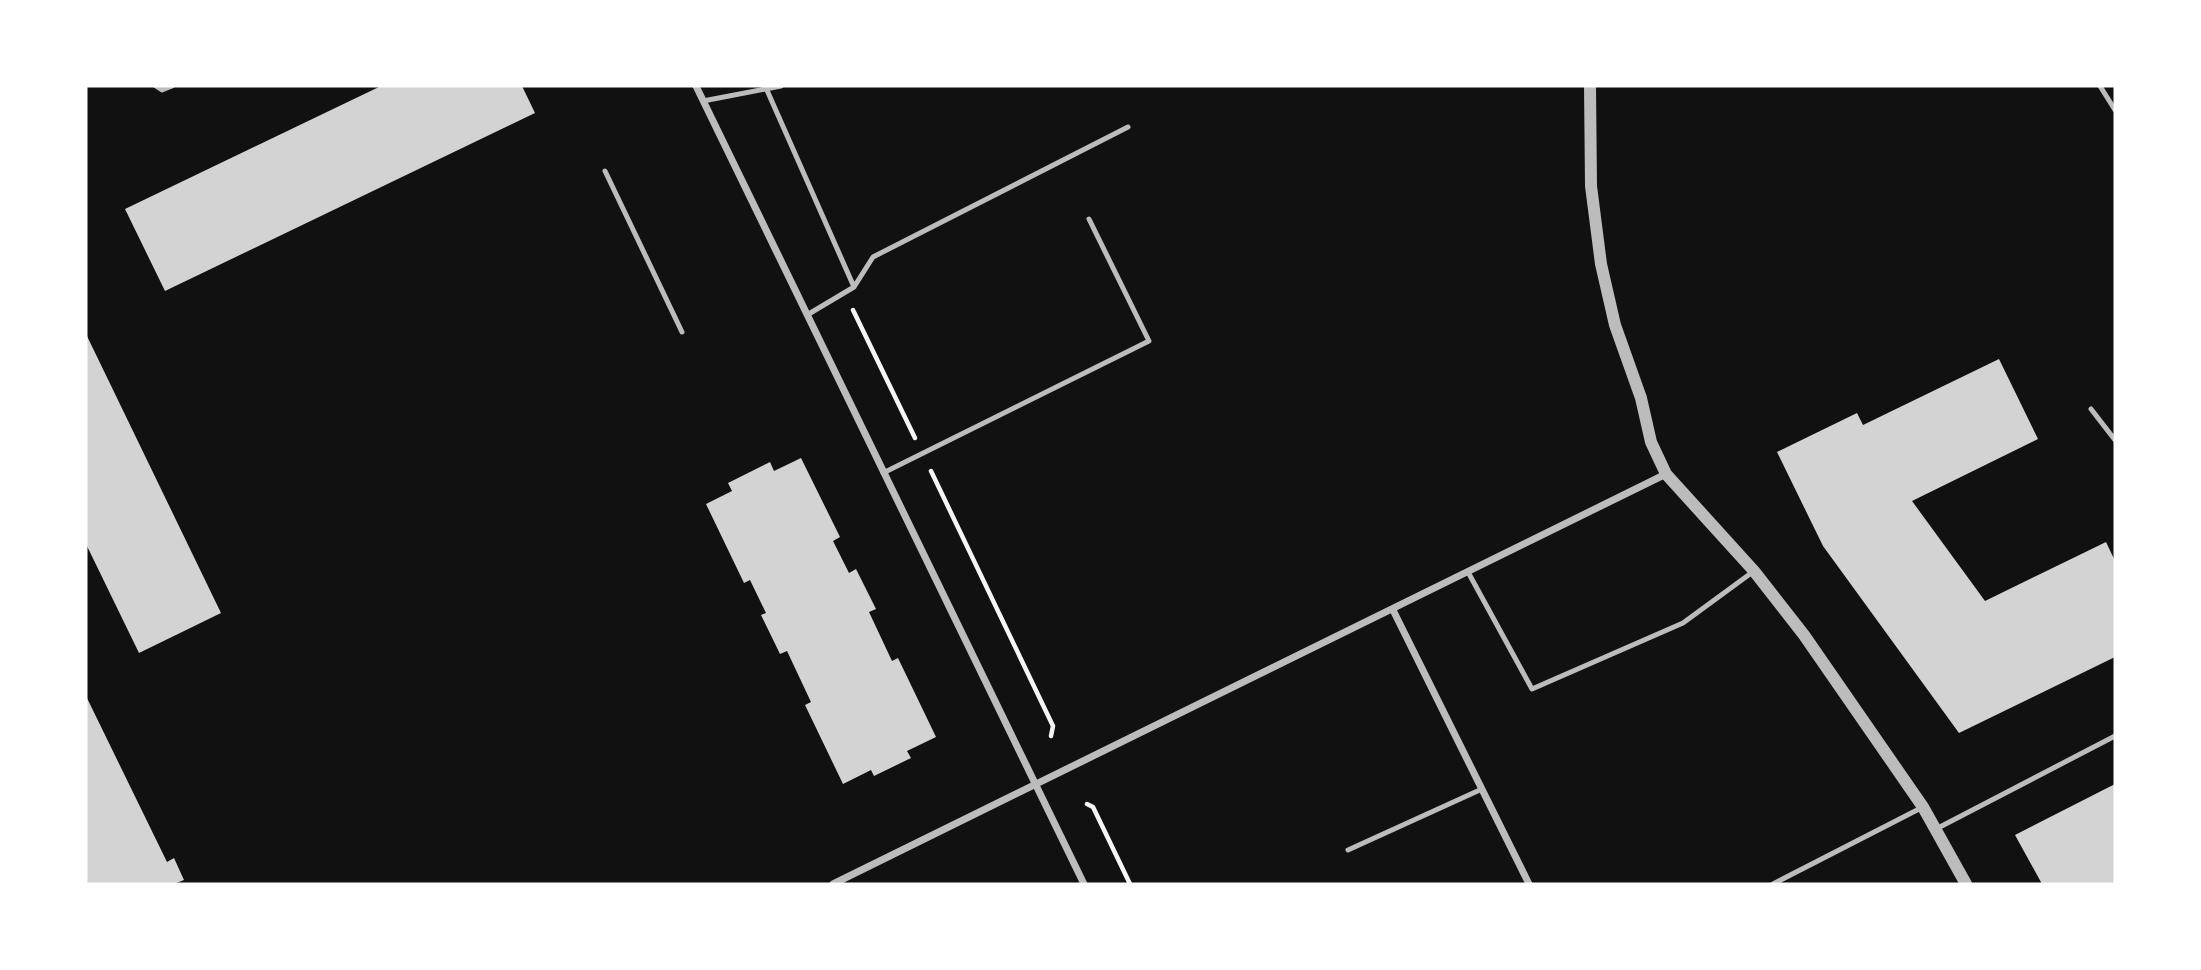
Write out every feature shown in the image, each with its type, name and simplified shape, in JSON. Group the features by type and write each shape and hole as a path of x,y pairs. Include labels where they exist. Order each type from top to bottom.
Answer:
{"street":[{"path":"696,86 1084,884"},
{"path":"1590,86 1591,186 1601,264 1615,325 1641,398 1651,442 1666,474 1754,571 1804,635 1923,807 1966,884"},
{"path":"834,884 1666,474"},
{"path":"1393,610 1529,884"}],"lane":[{"path":"156,86 162,90 172,86"},
{"path":"703,101 781,86"},
{"path":"2100,86 2115,110"},
{"path":"766,88 854,287"},
{"path":"807,314 854,287 873,257 1128,127"},
{"path":"605,171 682,332"},
{"path":"883,473 1149,341 1089,219"},
{"path":"2091,409 2115,440"},
{"path":"1468,572 1532,689 1683,624 1754,571"},
{"path":"1936,829 2115,736"},
{"path":"1348,850 1482,789"},
{"path":"1773,884 1923,807"}],"path":[{"path":"844,293 1053,726 1051,736"},
{"path":"1087,804 1093,807 1130,884"}],"building":[{"path":"381,86 522,86 535,113 165,291 125,209"},
{"path":"86,334 221,613 139,653 86,544"},
{"path":"1999,359 2038,439 1912,501 1985,601 2106,542 2115,561 2115,657 1959,733 1823,546 1777,452 1857,413 1863,425"},
{"path":"801,458 840,537 833,541 849,573 856,569 876,609 869,612 892,661 898,658 936,737 907,751 911,758 874,776 871,770 843,784 805,705 811,702 787,651 780,654 761,615 766,613 750,580 744,583 706,504 732,491 728,483 770,462 774,471"},
{"path":"86,696 167,862 174,858 184,880 174,884 86,884"},
{"path":"2115,784 2115,884 2042,884 2015,835"}]}
